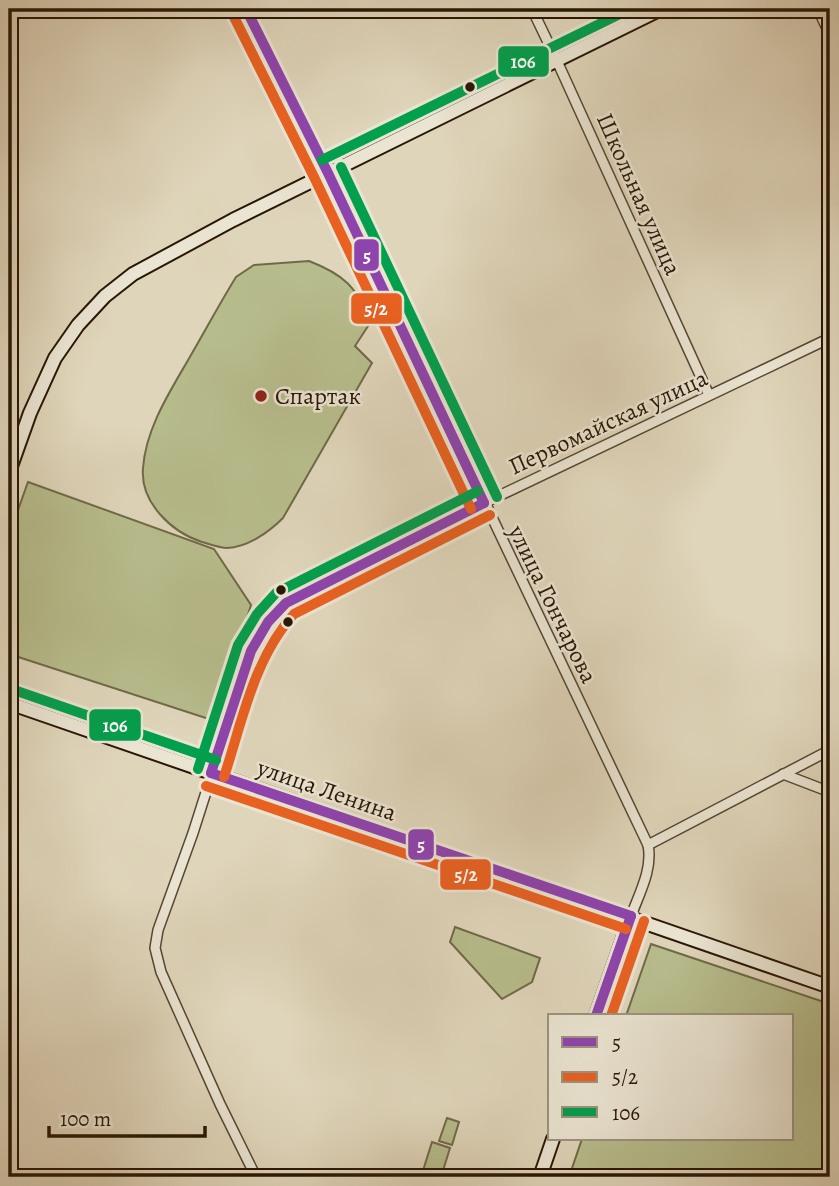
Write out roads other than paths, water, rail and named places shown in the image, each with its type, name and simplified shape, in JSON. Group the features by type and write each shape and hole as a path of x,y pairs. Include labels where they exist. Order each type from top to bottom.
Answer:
{"street":[{"name":"улица Гончарова","path":"247,9 328,173 648,845"},
{"name":"Школьная улица","path":"531,9 709,396"},
{"path":"9,472 30,413 55,358 78,325 105,296 133,274 233,220 661,9"},
{"path":"818,9 830,35"},
{"name":"Первомайская улица","path":"256,1177 160,972 155,948 158,930 251,651 268,622 286,603 484,503 830,338"},
{"name":"улица Ленина","path":"9,703 830,987"},
{"path":"597,1014 646,875 650,854 648,845 830,750"},
{"path":"783,774 830,792"},
{"path":"540,1177 553,1140"}],"place":[{"name":"Спартак","path":"261,396"}]}
